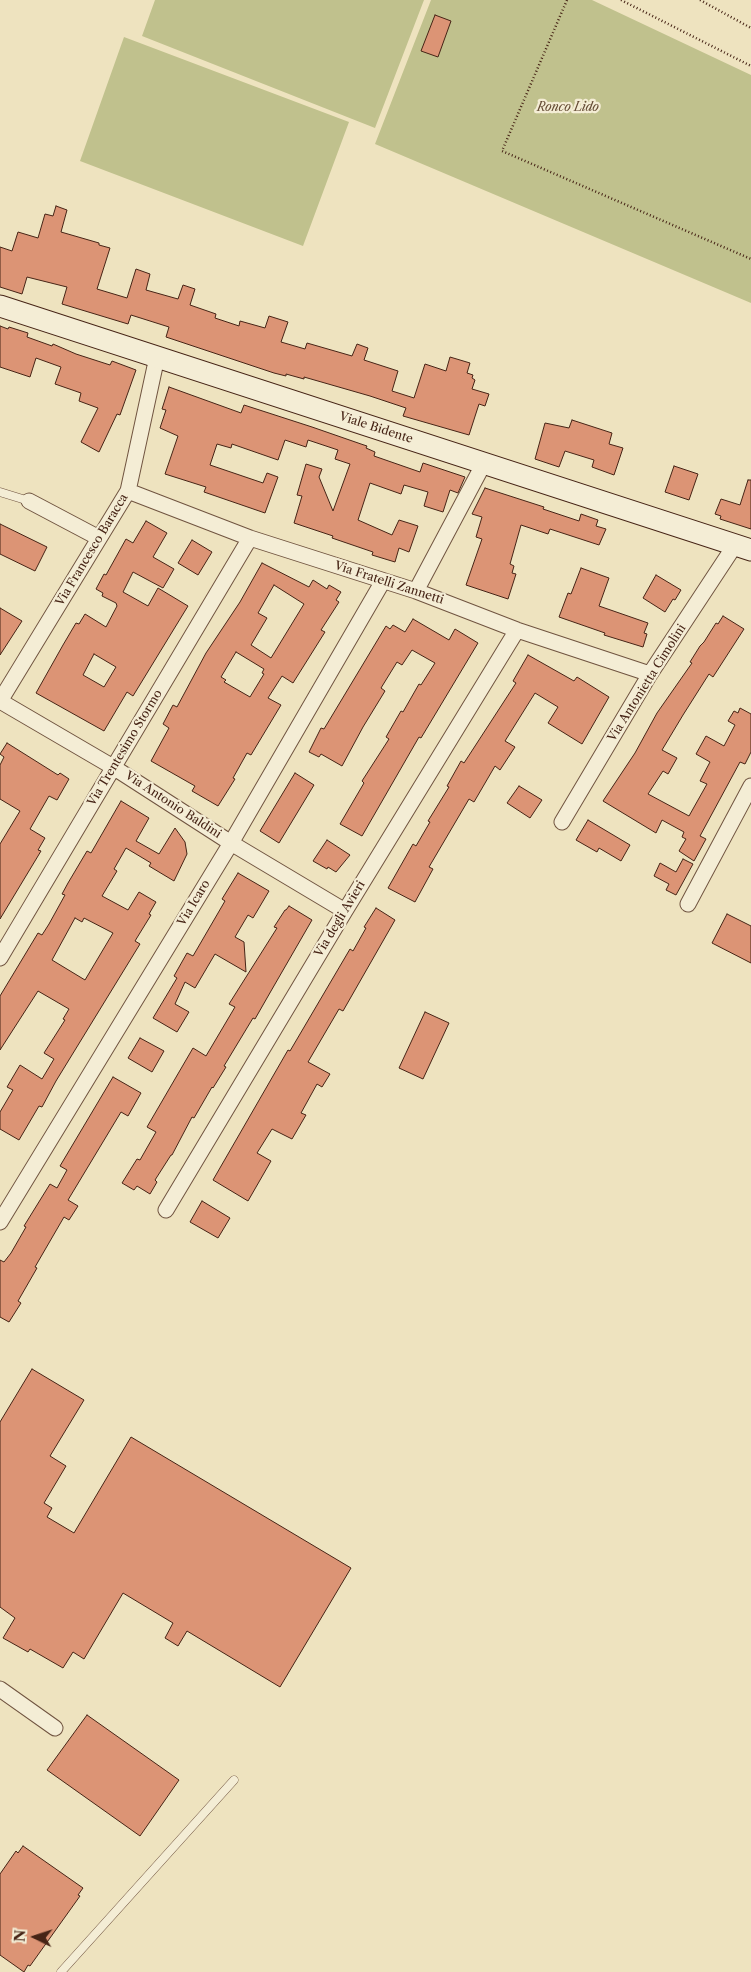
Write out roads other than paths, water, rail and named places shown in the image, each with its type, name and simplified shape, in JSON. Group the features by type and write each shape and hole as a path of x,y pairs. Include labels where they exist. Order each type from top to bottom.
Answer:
{"street":[{"name":"Viale Bidente","path":"0,306 743,548"},
{"name":"Via Francesco Baracca","path":"0,701 128,491 157,357"},
{"path":"416,590 484,464"},
{"name":"Via Fratelli Zannetti","path":"128,491 250,538 416,590 517,630 650,674"},
{"path":"29,501 99,538"},
{"name":"Via Trentesimo Stormo","path":"0,958 250,538"},
{"name":"Via Antonietta Cimolini","path":"562,822 650,674 743,548"},
{"name":"Via Icaro","path":"0,1222 231,843 383,581"},
{"name":"Via degli Avieri","path":"166,1210 345,911 517,630"},
{"name":"Via Antonio Baldini","path":"0,701 113,767 231,843 345,911"},
{"path":"688,904 751,786"},
{"path":"0,1689 55,1728"}],"lane":[{"path":"0,492 29,501"},
{"path":"61,1972 234,1780"}],"park label":[{"name":"Ronco Lido","path":"568,108"}]}
